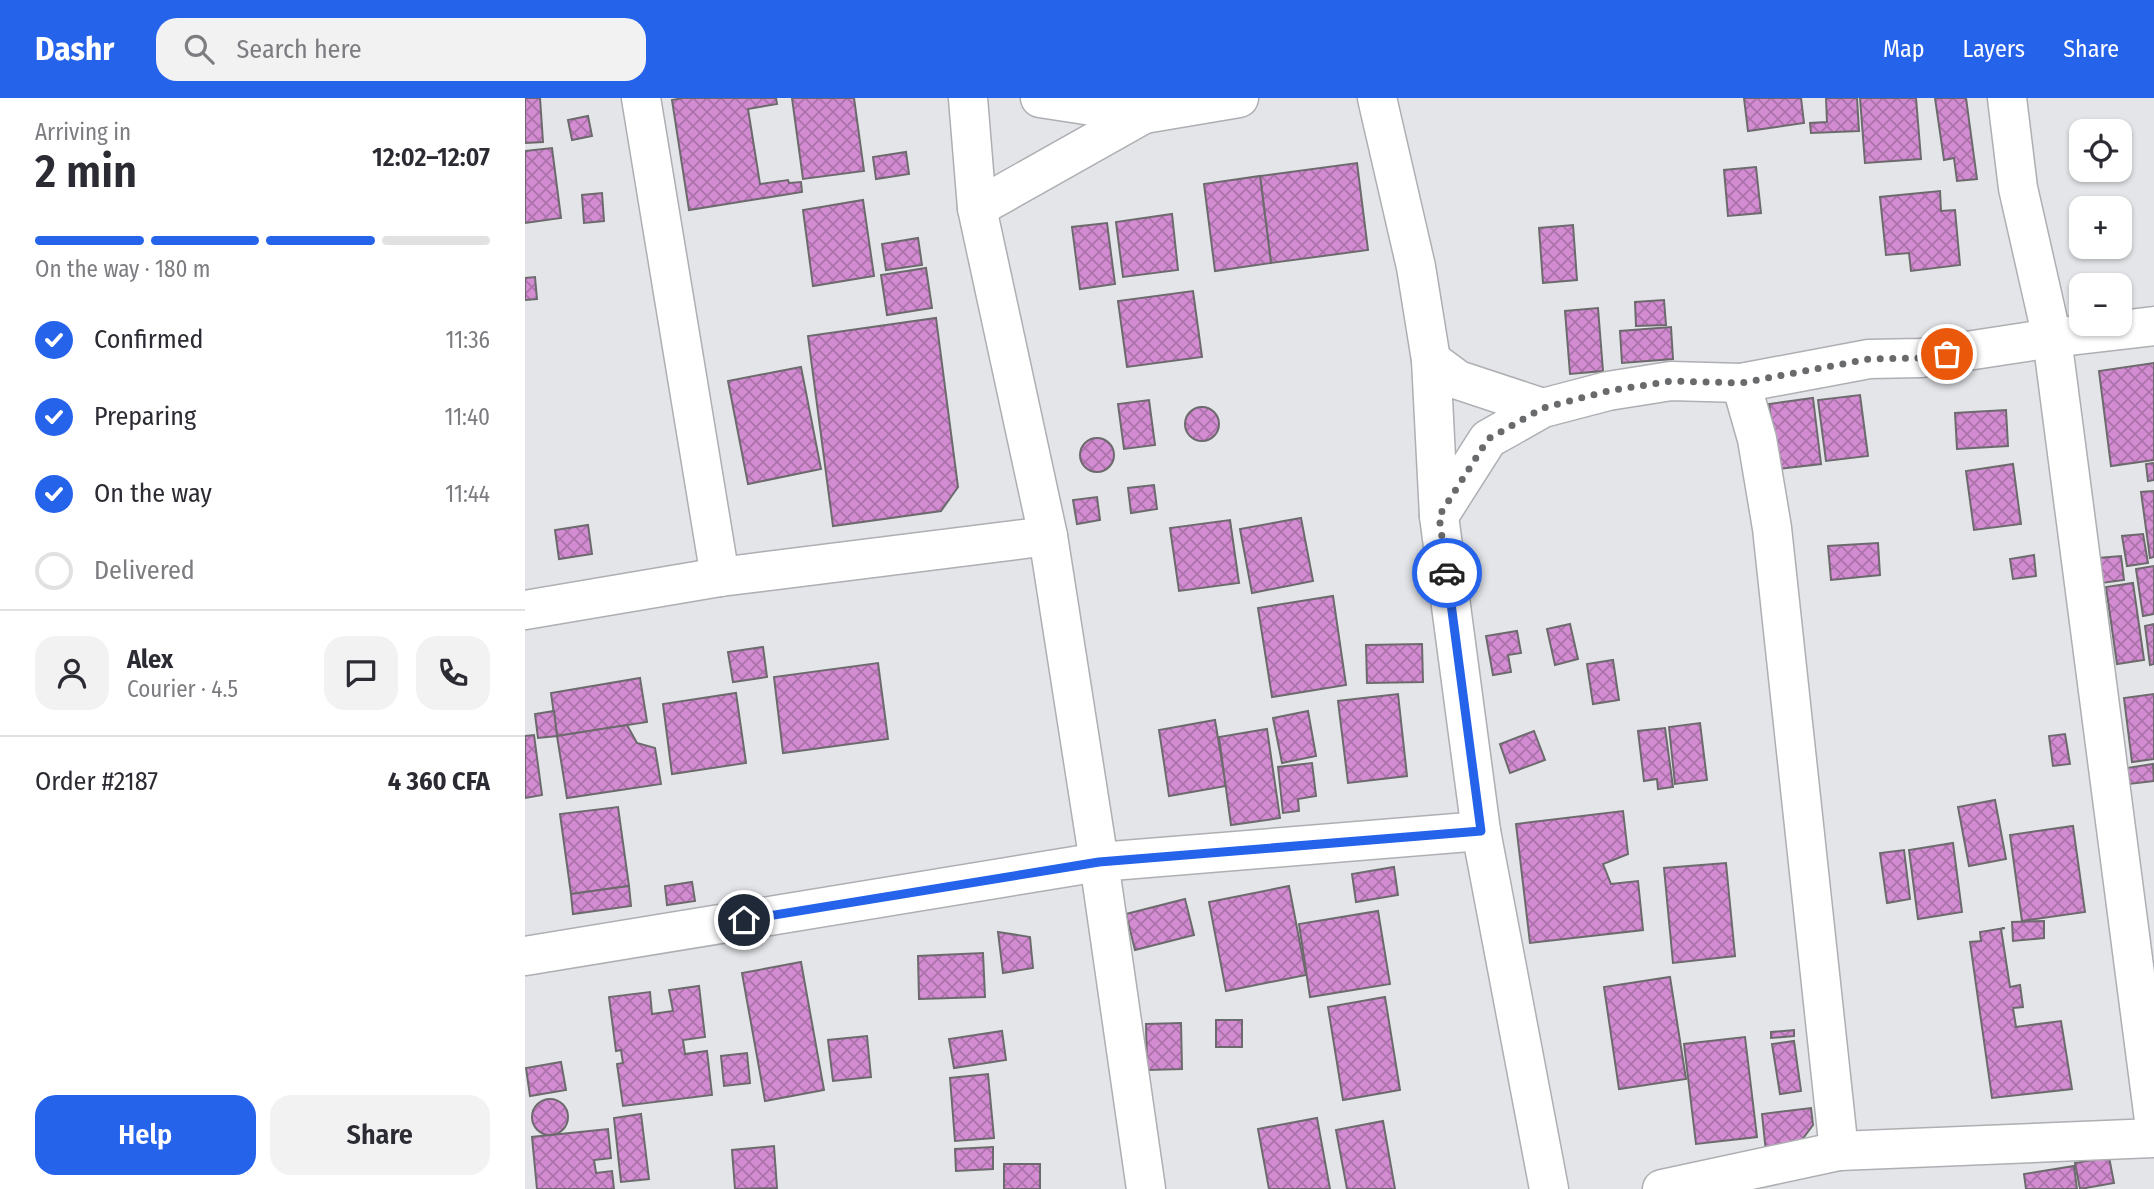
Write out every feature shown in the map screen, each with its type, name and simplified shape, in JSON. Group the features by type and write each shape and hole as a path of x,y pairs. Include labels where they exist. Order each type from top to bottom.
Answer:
{"street":[{"path":"641,98 720,577"},
{"path":"968,98 977,208 1048,536 1146,1189"},
{"path":"1040,98 1144,114 1239,98"},
{"path":"1377,98 1416,267 1431,360 1439,516 1481,831 1549,1189"},
{"path":"2007,98 2018,188 2052,338 2154,1120"},
{"path":"977,208 1144,114"},
{"path":"1439,516 1488,439 1543,408 1608,391 1671,381 1741,383 1869,359 1921,358 2154,326"},
{"path":"1431,360 1458,380 1543,408"},
{"path":"1741,383 1757,439 1772,528 1839,1151"},
{"path":"525,610 720,577 1048,536"},
{"path":"525,956 1099,862 1481,831"},
{"path":"1663,1189 1839,1151 2154,1138"}],"building":[{"path":"525,98 540,98 543,142 525,143"},
{"path":"776,98 777,104 748,109 760,184 788,180 789,183 801,182 802,192 689,210 672,100"},
{"path":"792,98 854,98 864,171 803,179"},
{"path":"1744,98 1801,98 1804,123 1748,131"},
{"path":"1826,98 1857,98 1859,131 1811,133 1810,123 1827,122"},
{"path":"1860,98 1916,98 1921,159 1865,163"},
{"path":"1935,98 1966,98 1977,179 1957,181 1954,158 1944,160"},
{"path":"588,116 592,136 572,140 568,120"},
{"path":"552,148 561,218 525,223 525,151"},
{"path":"906,152 909,174 876,179 873,157"},
{"path":"1357,163 1368,250 1271,263 1260,176"},
{"path":"1756,167 1761,213 1728,216 1724,170"},
{"path":"1260,176 1271,263 1215,271 1204,184"},
{"path":"1940,191 1941,211 1955,210 1960,265 1911,271 1909,253 1886,255 1880,197"},
{"path":"602,193 604,221 584,223 582,195"},
{"path":"863,200 874,276 813,286 803,210"},
{"path":"1172,214 1178,270 1123,277 1116,222"},
{"path":"1107,223 1115,284 1080,289 1072,227"},
{"path":"1573,225 1577,280 1543,283 1539,228"},
{"path":"918,238 922,265 886,270 882,244"},
{"path":"926,268 932,308 887,315 881,275"},
{"path":"535,277 537,299 525,300 525,278"},
{"path":"1193,291 1202,357 1127,367 1118,301"},
{"path":"1664,300 1666,325 1636,326 1635,302"},
{"path":"1598,308 1603,371 1570,374 1565,311"},
{"path":"936,318 958,487 941,511 833,526 808,336"},
{"path":"1671,327 1673,359 1622,363 1620,331"},
{"path":"2154,363 2154,460 2111,466 2099,371"},
{"path":"801,367 821,469 748,484 728,381"},
{"path":"1860,395 1868,456 1826,461 1818,400"},
{"path":"1813,398 1821,464 1778,469 1769,404"},
{"path":"1149,400 1155,445 1124,449 1118,404"},
{"path":"1202,407 1214,412 1219,424 1214,436 1202,441 1190,436 1185,424 1190,412"},
{"path":"2006,410 2008,446 1957,449 1955,413"},
{"path":"1097,438 1109,443 1114,455 1109,467 1097,472 1085,467 1080,455 1085,443"},
{"path":"2154,463 2154,480 2148,481 2146,464"},
{"path":"2013,464 2021,524 1974,530 1966,471"},
{"path":"1154,485 1157,509 1131,513 1128,488"},
{"path":"2154,491 2154,557 2150,558 2141,492"},
{"path":"1097,497 1100,520 1077,524 1073,500"},
{"path":"1301,518 1313,581 1252,593 1240,529"},
{"path":"1230,520 1239,583 1179,591 1170,528"},
{"path":"588,525 592,554 559,559 555,530"},
{"path":"2143,534 2148,563 2127,566 2122,536"},
{"path":"1878,543 1880,575 1831,580 1828,546"},
{"path":"2034,555 2036,576 2013,579 2010,559"},
{"path":"2121,556 2124,580 2102,583 2098,558"},
{"path":"2154,566 2154,614 2143,616 2136,569"},
{"path":"2133,583 2144,660 2117,664 2106,587"},
{"path":"1333,596 1346,685 1272,697 1258,608"},
{"path":"1570,624 1578,659 1555,665 1547,629"},
{"path":"2154,624 2154,664 2150,665 2145,626"},
{"path":"1517,631 1521,653 1508,655 1511,672 1493,675 1486,636"},
{"path":"1422,644 1423,682 1367,683 1366,645"},
{"path":"763,647 767,677 733,682 728,652"},
{"path":"1613,660 1619,700 1593,704 1587,664"},
{"path":"878,663 888,739 783,753 774,677"},
{"path":"640,678 647,722 557,736 551,693"},
{"path":"736,693 746,763 672,774 663,704"},
{"path":"1398,694 1407,776 1348,783 1338,701"},
{"path":"2154,694 2154,759 2132,762 2124,698"},
{"path":"554,711 557,736 538,738 535,714"},
{"path":"1308,711 1316,756 1282,763 1273,718"},
{"path":"1215,720 1226,786 1169,796 1159,730"},
{"path":"1700,723 1707,780 1675,784 1669,727"},
{"path":"627,725 637,743 655,748 661,784 567,798 557,736"},
{"path":"1665,728 1673,787 1658,789 1657,779 1644,781 1638,731"},
{"path":"1267,729 1280,818 1231,825 1219,737"},
{"path":"1534,731 1545,760 1510,773 1500,744"},
{"path":"2065,734 2070,764 2053,766 2049,736"},
{"path":"534,735 542,795 525,798 525,736"},
{"path":"1312,763 1316,796 1298,799 1299,811 1283,813 1278,767"},
{"path":"2153,764 2154,781 2129,784 2127,768"},
{"path":"1995,800 2006,859 1969,866 1958,807"},
{"path":"618,807 629,886 571,894 560,814"},
{"path":"1623,811 1628,854 1603,864 1611,884 1638,881 1643,930 1530,943 1516,824"},
{"path":"2073,826 2085,912 2022,921 2010,835"},
{"path":"1953,843 1962,912 1918,919 1909,850"},
{"path":"1904,850 1910,899 1887,903 1880,853"},
{"path":"1726,863 1735,956 1673,963 1664,868"},
{"path":"1394,867 1398,895 1356,902 1352,874"},
{"path":"692,882 695,901 667,905 665,886"},
{"path":"629,886 631,906 573,914 571,894"},
{"path":"1289,886 1306,975 1226,991 1209,902"},
{"path":"1185,899 1194,935 1135,950 1126,914"},
{"path":"1378,911 1390,984 1310,997 1299,924"},
{"path":"2044,921 2044,938 2013,941 2012,922"},
{"path":"2005,928 2001,929 2010,987 2020,985 2023,1007 2013,1008 2016,1027 2061,1021 2072,1089 1992,1098 1970,942 1981,941 1980,932"},
{"path":"998,932 1030,937 1033,968 1003,973"},
{"path":"983,953 985,997 919,999 918,956"},
{"path":"801,962 824,1090 765,1101 742,973"},
{"path":"1670,977 1686,1079 1619,1089 1604,987"},
{"path":"699,986 705,1037 683,1040 685,1054 707,1051 712,1095 623,1106 617,1064 623,1063 621,1050 616,1051 609,997 650,992 652,1014 673,1011 669,990"},
{"path":"1385,997 1400,1090 1343,1100 1328,1007"},
{"path":"1216,1020 1242,1020 1242,1047 1216,1047"},
{"path":"1181,1023 1182,1069 1147,1070 1146,1024"},
{"path":"1794,1030 1794,1036 1771,1038 1771,1032"},
{"path":"1002,1031 1006,1060 954,1068 949,1039"},
{"path":"867,1036 871,1077 833,1081 828,1040"},
{"path":"1745,1037 1757,1137 1696,1144 1684,1044"},
{"path":"1794,1041 1801,1091 1780,1094 1772,1044"},
{"path":"747,1053 750,1083 724,1086 721,1056"},
{"path":"561,1062 566,1090 530,1096 526,1068"},
{"path":"988,1074 994,1138 955,1141 950,1078"},
{"path":"550,1099 562,1105 568,1117 562,1129 550,1135 538,1129 532,1117 538,1105"},
{"path":"1811,1108 1813,1125 1795,1149 1766,1152 1762,1114"},
{"path":"641,1114 649,1179 621,1182 614,1118"},
{"path":"1317,1118 1330,1189 1269,1189 1258,1129"},
{"path":"1383,1121 1395,1189 1347,1189 1336,1130"},
{"path":"608,1129 611,1158 594,1160 596,1173 612,1171 614,1189 537,1189 532,1137"},
{"path":"774,1146 777,1188 735,1189 732,1150"},
{"path":"993,1147 993,1169 956,1171 955,1149"},
{"path":"2109,1157 2114,1183 2080,1189 2075,1163"},
{"path":"1004,1164 1040,1164 1040,1189 1004,1189"},
{"path":"2074,1166 2077,1189 2026,1189 2024,1174"}],"way so far":[{"path":"1447,573 1439,516 1488,439 1543,408 1608,391 1671,381 1741,383 1869,359 1921,358 1947,354"}],"route":[{"path":"744,920 1099,862 1481,831 1447,573"}]}
